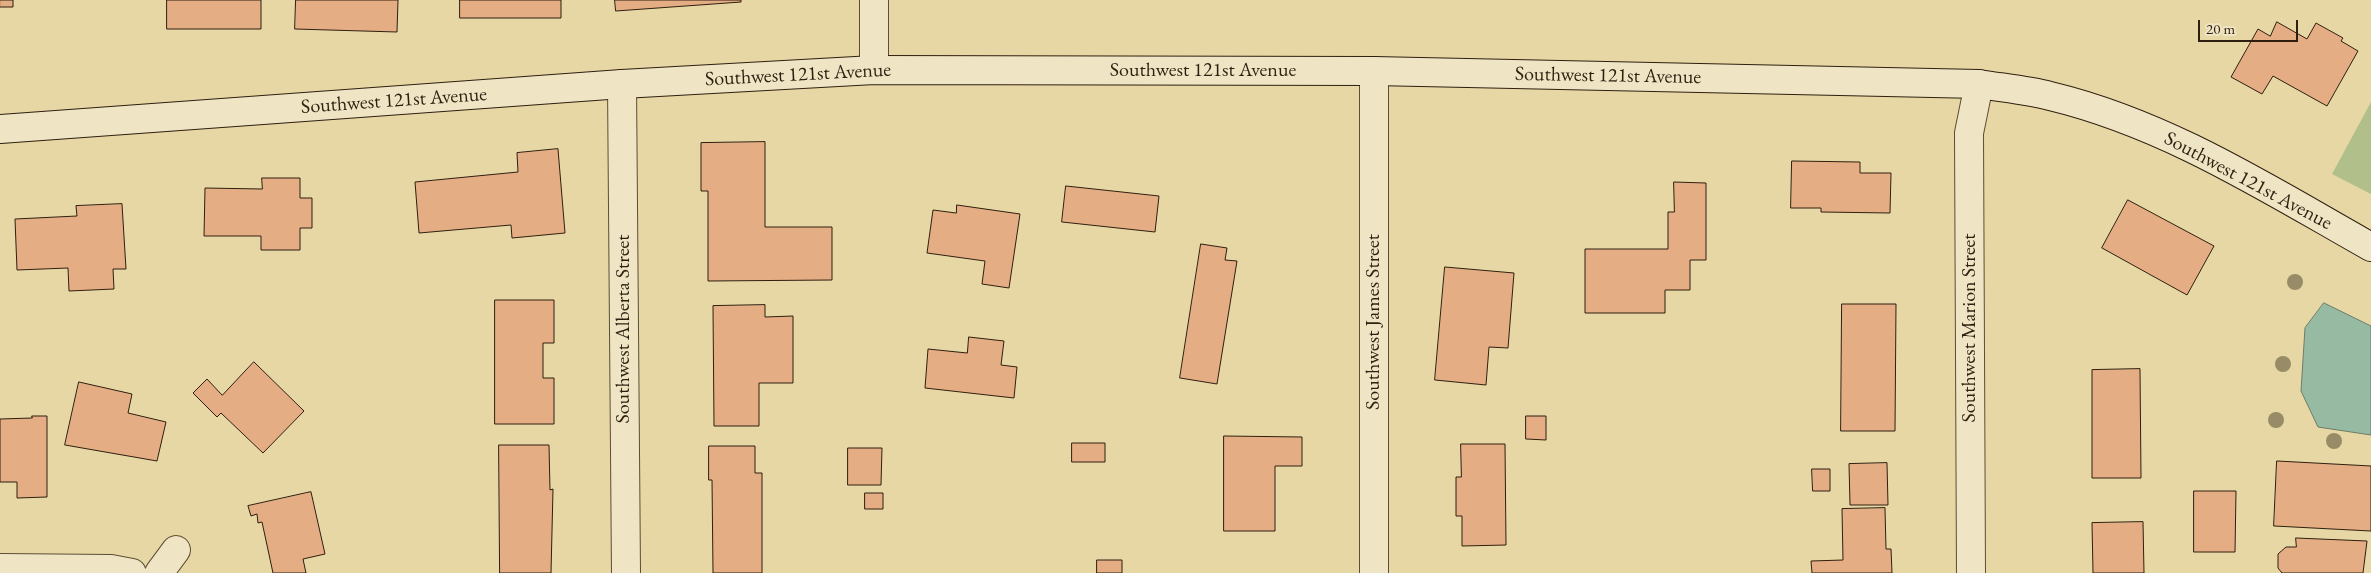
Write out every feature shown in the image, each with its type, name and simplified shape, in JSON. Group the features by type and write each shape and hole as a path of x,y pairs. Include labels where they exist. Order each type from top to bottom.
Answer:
{"main road":[{"path":"874,0 874,70"},
{"name":"Southwest 121st Avenue","path":"0,130 622,84 874,70 1374,71 1979,84 2050,96 2111,114 2157,132 2211,156 2371,247"},
{"name":"Southwest James Street","path":"1374,71 1374,573"},
{"name":"Southwest Alberta Street","path":"622,84 626,573"},
{"name":"Southwest Marion Street","path":"1971,573 1969,132 1979,84"},
{"path":"159,573 176,550"},
{"path":"0,568 111,569 132,573"}],"shaded area":[{"path":"2371,102 2371,194 2332,174"},
{"path":"2324,303 2371,326 2371,435 2318,427 2301,391 2305,328"}],"building":[{"path":"0,0 13,0 13,7 0,7"},
{"path":"167,0 261,0 261,29 167,29"},
{"path":"296,0 398,0 397,32 295,29"},
{"path":"460,0 561,0 561,18 460,18"},
{"path":"615,0 741,0 741,2 616,11"},
{"path":"2277,22 2307,39 2316,23 2343,38 2341,41 2358,51 2327,106 2273,76 2262,94 2231,77 2258,29 2270,36"},
{"path":"765,142 765,227 832,227 832,280 708,281 708,191 701,191 701,143"},
{"path":"558,149 565,233 512,238 511,225 419,233 415,182 518,172 517,153"},
{"path":"1792,161 1860,162 1860,173 1891,173 1890,213 1821,212 1821,208 1791,208"},
{"path":"262,178 300,178 300,198 312,198 312,228 300,228 300,250 261,250 261,236 204,236 205,188 262,189"},
{"path":"1674,182 1706,183 1706,260 1690,260 1690,290 1665,290 1665,313 1585,313 1585,249 1668,249 1668,212 1674,212"},
{"path":"1066,186 1159,196 1155,232 1062,222"},
{"path":"2128,200 2214,246 2187,295 2102,248"},
{"path":"122,204 126,269 113,269 114,289 69,291 68,268 17,270 15,219 77,216 76,206"},
{"path":"957,205 1020,214 1009,288 982,284 985,261 927,253 933,210 956,213"},
{"path":"1201,244 1227,248 1225,260 1237,261 1217,384 1180,378"},
{"path":"1445,267 1514,273 1508,348 1489,347 1486,385 1435,380"},
{"path":"495,300 554,300 554,343 543,343 543,378 554,378 554,424 495,424"},
{"path":"1842,304 1896,304 1895,431 1841,431"},
{"path":"765,305 765,317 793,316 793,383 759,383 759,426 714,426 713,306"},
{"path":"969,337 1004,341 1001,365 1017,367 1014,398 925,388 928,349 967,353"},
{"path":"254,362 304,411 263,453 221,413 217,417 193,393 207,379 222,395"},
{"path":"2140,369 2141,478 2092,478 2092,370"},
{"path":"79,382 132,394 128,413 166,422 157,461 65,445"},
{"path":"32,416 47,416 47,497 17,498 17,482 0,482 0,419 32,418"},
{"path":"1526,416 1546,416 1546,440 1526,439"},
{"path":"1224,436 1302,437 1302,466 1275,466 1275,531 1224,531"},
{"path":"1072,443 1105,443 1105,462 1072,462"},
{"path":"1461,444 1505,444 1506,545 1462,546 1462,516 1456,516 1456,477 1461,477"},
{"path":"499,445 549,445 550,490 553,489 551,573 500,573"},
{"path":"709,446 755,446 755,473 762,473 762,573 713,573 712,480 709,480"},
{"path":"848,448 882,448 881,485 848,485"},
{"path":"2277,461 2371,466 2371,531 2274,526"},
{"path":"1887,463 1888,505 1850,505 1849,464"},
{"path":"1812,469 1830,469 1830,491 1813,491"},
{"path":"2194,491 2236,491 2235,552 2194,552"},
{"path":"311,492 325,554 303,559 306,573 273,573 262,522 258,523 257,514 251,516 248,506"},
{"path":"865,493 883,493 883,509 865,509"},
{"path":"1885,508 1886,549 1891,549 1892,573 1812,573 1811,561 1843,560 1842,509"},
{"path":"2143,522 2144,573 2093,573 2092,523"},
{"path":"2296,538 2367,541 2363,573 2282,573 2278,568 2278,554 2286,547 2296,547"},
{"path":"1097,560 1122,560 1122,573 1097,573"}]}
